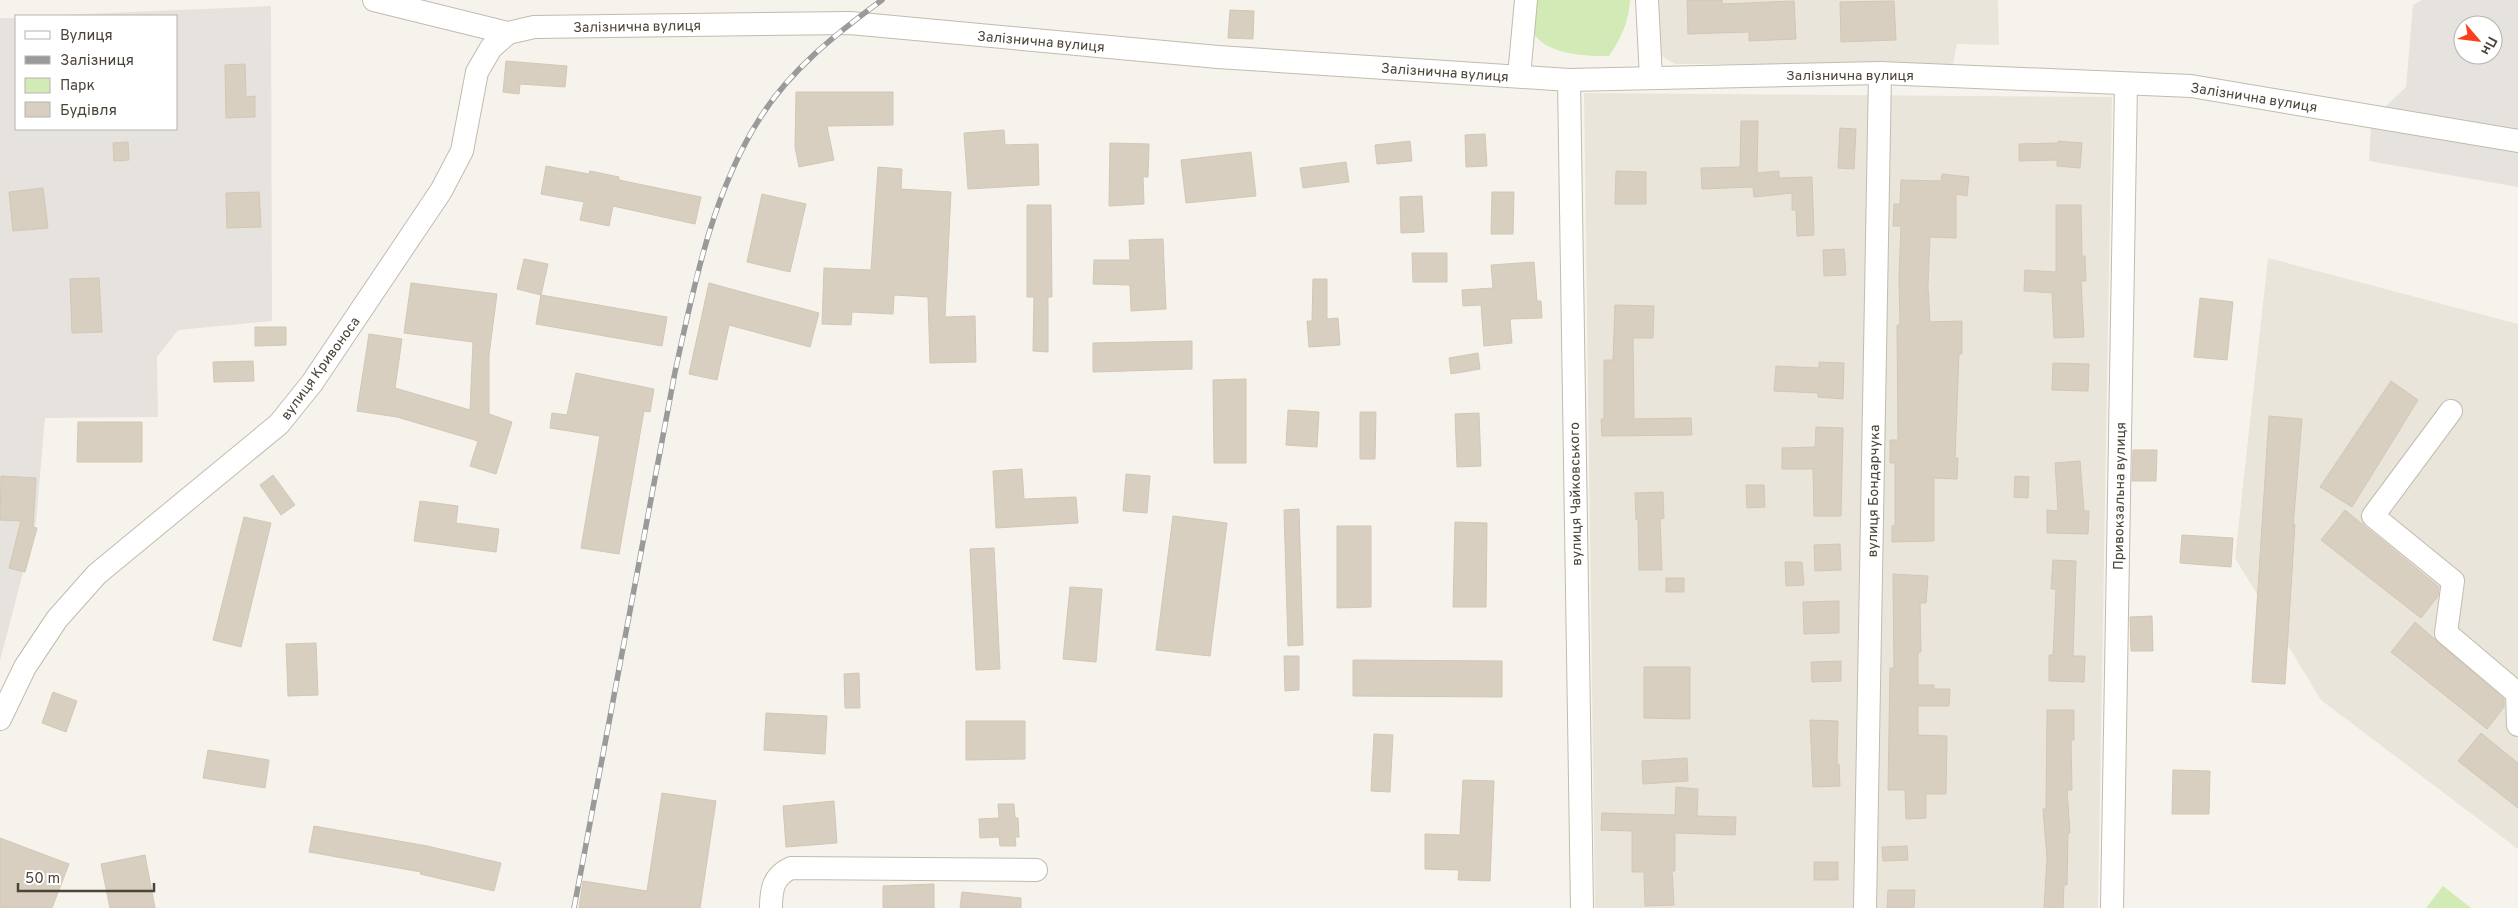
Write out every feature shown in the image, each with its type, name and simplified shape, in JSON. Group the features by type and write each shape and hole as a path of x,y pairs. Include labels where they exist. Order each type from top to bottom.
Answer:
{"street":[{"name":"Залізнична вулиця","path":"374,0 508,33 534,27 850,24 1218,57 1569,80 1880,73 2191,86 2518,141"},
{"path":"1519,76 1526,0"},
{"path":"1647,0 1651,78"},
{"name":"вулиця Кривоноса","path":"0,719 25,667 57,619 98,574 279,424 312,383 442,191 462,151 477,72 491,48 508,33"},
{"name":"вулиця Бондарчука","path":"1866,908 1880,73"},
{"name":"вулиця Чайковського","path":"1569,80 1582,908"},
{"name":"Привокзальна вулиця","path":"2112,908 2126,84"},
{"path":"2451,411 2373,516 2453,581 2446,633 2517,693 2518,725"},
{"path":"772,908 772,892 779,874 790,868 1036,870"}],"shaded area":[{"path":"1658,0 1998,0 1999,45 1957,44 1953,64 1675,64 1660,55"},
{"path":"2422,0 2518,0 2518,187 2369,161 2371,129 2383,109 2406,87 2413,5"},
{"path":"271,6 272,321 178,330 157,357 158,417 45,418 36,522 0,661 0,18 15,18 15,130 178,130 178,15 63,15"},
{"path":"1584,93 2112,97 2098,908 1595,908"},
{"path":"2268,258 2518,324 2518,849 2321,700 2235,558"}],"green space":[{"path":"1537,0 1630,0 1624,30 1609,56 1595,56 1564,52 1550,47 1539,40 1532,30 1531,17"},
{"path":"2443,886 2471,908 2426,908"}],"building":[{"path":"1687,0 1722,0 1722,4 1794,1 1796,39 1749,41 1749,32 1688,34"},
{"path":"1894,1 1896,40 1841,42 1840,2"},
{"path":"1230,10 1254,11 1253,39 1228,38"},
{"path":"506,61 567,66 565,87 520,84 519,94 503,92"},
{"path":"245,64 246,97 255,96 255,117 226,118 225,65"},
{"path":"796,92 893,92 893,125 827,126 834,160 799,167 795,147"},
{"path":"1741,121 1758,121 1757,173 1779,171 1779,178 1812,177 1814,235 1797,236 1796,210 1792,210 1792,193 1754,197 1753,187 1702,189 1701,168 1740,167"},
{"path":"1840,128 1856,129 1854,169 1838,168"},
{"path":"1004,130 1005,145 1038,144 1039,185 968,189 964,133"},
{"path":"1485,134 1487,166 1466,167 1465,135"},
{"path":"1410,141 1412,161 1377,164 1375,145"},
{"path":"2058,141 2082,143 2080,168 2057,166 2057,160 2019,161 2019,144 2058,143"},
{"path":"128,142 129,160 114,161 113,143"},
{"path":"1110,143 1149,144 1148,177 1143,177 1144,204 1109,206"},
{"path":"1251,152 1256,196 1186,203 1181,160"},
{"path":"1346,162 1349,182 1303,188 1300,168"},
{"path":"546,166 589,174 590,171 619,177 619,180 701,197 695,224 613,206 609,226 580,220 584,202 541,194"},
{"path":"878,167 902,169 901,189 951,192 945,317 975,316 976,362 930,363 928,297 894,295 893,314 852,312 851,325 822,324 824,268 871,270"},
{"path":"1616,171 1646,172 1646,204 1615,204"},
{"path":"1942,174 1969,177 1967,196 1956,194 1956,238 1930,237 1928,287 1930,322 1962,321 1962,354 1959,354 1955,458 1958,458 1957,479 1934,478 1934,541 1892,542 1892,526 1895,525 1895,463 1890,463 1890,440 1898,440 1897,325 1900,325 1901,226 1893,226 1894,204 1900,204 1901,180 1941,181"},
{"path":"43,188 48,228 13,231 9,192"},
{"path":"259,192 261,227 227,228 226,193"},
{"path":"1492,192 1514,192 1513,234 1491,234"},
{"path":"762,194 806,204 790,272 747,262"},
{"path":"1422,196 1424,232 1401,233 1400,197"},
{"path":"1027,205 1051,205 1052,297 1048,297 1048,352 1033,351 1034,297 1027,297"},
{"path":"2056,205 2081,205 2082,256 2085,256 2086,281 2081,281 2084,337 2054,338 2052,293 2024,291 2025,270 2056,272"},
{"path":"1163,239 1166,309 1131,311 1130,285 1093,284 1094,260 1130,260 1129,240"},
{"path":"1844,249 1846,275 1824,276 1823,250"},
{"path":"1412,253 1447,253 1447,282 1413,282"},
{"path":"524,259 548,264 541,295 517,289"},
{"path":"1534,262 1537,301 1541,301 1542,318 1510,319 1512,343 1484,346 1481,305 1463,306 1462,290 1493,288 1491,265"},
{"path":"99,278 102,332 72,333 70,279"},
{"path":"1313,279 1327,279 1327,319 1338,318 1340,345 1309,347 1307,321 1312,321"},
{"path":"411,283 497,294 489,355 489,414 512,422 496,474 470,466 478,441 397,417 357,411 369,334 402,339 395,388 470,410 473,342 404,333"},
{"path":"709,283 819,313 810,347 729,325 717,380 689,374"},
{"path":"541,295 667,317 662,346 536,324"},
{"path":"2200,298 2233,302 2227,360 2194,357"},
{"path":"1615,305 1654,306 1653,338 1633,338 1634,419 1691,418 1692,435 1602,436 1601,419 1604,419 1604,360 1613,360"},
{"path":"255,327 286,327 286,345 255,346"},
{"path":"1192,341 1192,369 1093,372 1093,343"},
{"path":"1478,353 1480,369 1451,374 1449,358"},
{"path":"253,361 254,381 214,382 213,362"},
{"path":"1819,362 1844,363 1843,399 1818,397 1818,393 1774,391 1776,366 1819,368"},
{"path":"2053,363 2089,364 2088,391 2052,390"},
{"path":"576,373 654,389 650,412 644,411 619,554 581,548 600,436 550,428 552,413 567,415"},
{"path":"1246,379 1246,463 1214,463 1213,380"},
{"path":"2391,381 2418,400 2352,507 2320,487"},
{"path":"1288,410 1319,412 1317,447 1286,445"},
{"path":"1360,412 1376,412 1375,459 1360,459"},
{"path":"1479,413 1481,466 1457,467 1455,414"},
{"path":"2269,416 2302,419 2293,527 2295,524 2285,684 2252,682"},
{"path":"78,422 142,422 142,462 77,462"},
{"path":"1816,427 1843,428 1841,516 1814,516 1813,469 1782,469 1782,448 1815,447"},
{"path":"2133,450 2157,450 2156,481 2132,481"},
{"path":"2080,461 2084,511 2089,511 2088,534 2047,533 2047,510 2058,511 2055,463"},
{"path":"1022,469 1024,499 1076,497 1078,523 996,528 993,471"},
{"path":"1126,474 1150,476 1147,513 1123,511"},
{"path":"273,475 295,505 281,515 260,485"},
{"path":"1,476 36,478 33,527 37,528 25,572 9,568 21,521 0,520"},
{"path":"2015,476 2029,477 2028,498 2014,497"},
{"path":"1746,485 1764,485 1765,507 1747,508"},
{"path":"1663,492 1664,518 1660,519 1662,570 1639,570 1638,519 1636,520 1635,493"},
{"path":"420,501 458,506 456,523 499,529 496,552 414,541"},
{"path":"1299,509 1303,645 1288,646 1284,510"},
{"path":"2345,510 2439,587 2438,596 2421,618 2321,540"},
{"path":"1173,516 1227,523 1210,656 1156,650"},
{"path":"244,517 271,523 241,647 213,640"},
{"path":"1455,522 1487,523 1486,607 1453,607"},
{"path":"1337,526 1371,526 1371,607 1337,608"},
{"path":"2182,535 2233,538 2231,567 2180,563"},
{"path":"1840,544 1841,570 1815,571 1814,545"},
{"path":"994,548 1000,669 976,670 970,549"},
{"path":"2053,560 2076,561 2073,656 2085,656 2084,682 2049,681 2049,655 2053,655 2056,589 2051,589"},
{"path":"1785,562 1802,562 1804,585 1786,586"},
{"path":"1893,574 1928,576 1926,603 1920,603 1921,652 1918,652 1918,685 1934,685 1934,689 1950,689 1949,706 1918,706 1918,735 1947,736 1946,794 1926,794 1926,818 1906,819 1905,790 1888,790 1890,668 1894,668"},
{"path":"1666,578 1684,578 1684,592 1666,592"},
{"path":"1070,587 1102,589 1096,662 1063,659"},
{"path":"1839,601 1839,633 1804,634 1803,602"},
{"path":"2152,616 2153,651 2131,651 2130,617"},
{"path":"2415,622 2504,699 2504,707 2487,729 2391,652"},
{"path":"316,643 318,695 288,696 286,644"},
{"path":"1284,656 1299,656 1299,690 1285,691"},
{"path":"1353,660 1502,661 1502,697 1353,696"},
{"path":"1841,661 1841,681 1812,682 1811,662"},
{"path":"1644,667 1690,667 1690,719 1644,718"},
{"path":"859,673 860,708 845,708 844,674"},
{"path":"53,692 77,701 66,732 42,723"},
{"path":"2047,710 2074,710 2074,740 2071,740 2072,790 2067,790 2070,833 2068,833 2067,885 2064,885 2063,908 2044,908 2047,858 2043,809 2046,809"},
{"path":"766,713 827,716 825,754 764,750"},
{"path":"1810,720 1838,721 1837,764 1839,764 1840,786 1813,787"},
{"path":"966,721 1025,721 1025,759 966,760"},
{"path":"2481,733 2518,763 2518,808 2458,761"},
{"path":"1374,734 1393,735 1390,792 1371,791"},
{"path":"208,750 269,760 265,788 203,778"},
{"path":"1687,758 1688,781 1643,784 1642,761"},
{"path":"2173,770 2210,771 2209,814 2172,814"},
{"path":"1463,780 1494,781 1490,881 1458,880 1459,870 1425,869 1425,834 1460,835"},
{"path":"1676,787 1698,789 1697,816 1736,817 1735,835 1675,833 1675,871 1672,871 1674,905 1645,906 1644,872 1632,872 1632,831 1601,830 1602,813 1675,815"},
{"path":"662,793 716,801 700,908 579,908 583,881 647,891"},
{"path":"834,801 837,843 786,847 783,806"},
{"path":"998,804 1014,804 1015,818 1018,818 1019,837 1015,837 1016,846 1000,846 999,837 980,838 979,819 999,818"},
{"path":"314,826 427,846 501,863 494,891 420,874 421,872 309,852"},
{"path":"0,838 69,864 52,908 0,908"},
{"path":"1907,846 1908,860 1883,861 1882,847"},
{"path":"145,855 155,908 110,908 101,864"},
{"path":"1814,862 1838,862 1838,880 1814,880"},
{"path":"934,884 934,908 883,908 883,886"},
{"path":"1888,890 1915,890 1914,908 1887,908"},
{"path":"962,892 1021,898 1021,908 960,908"}],"railway":[{"path":"574,908 675,372 698,274 717,209 743,147 760,118 785,84 815,53 882,0"}]}
